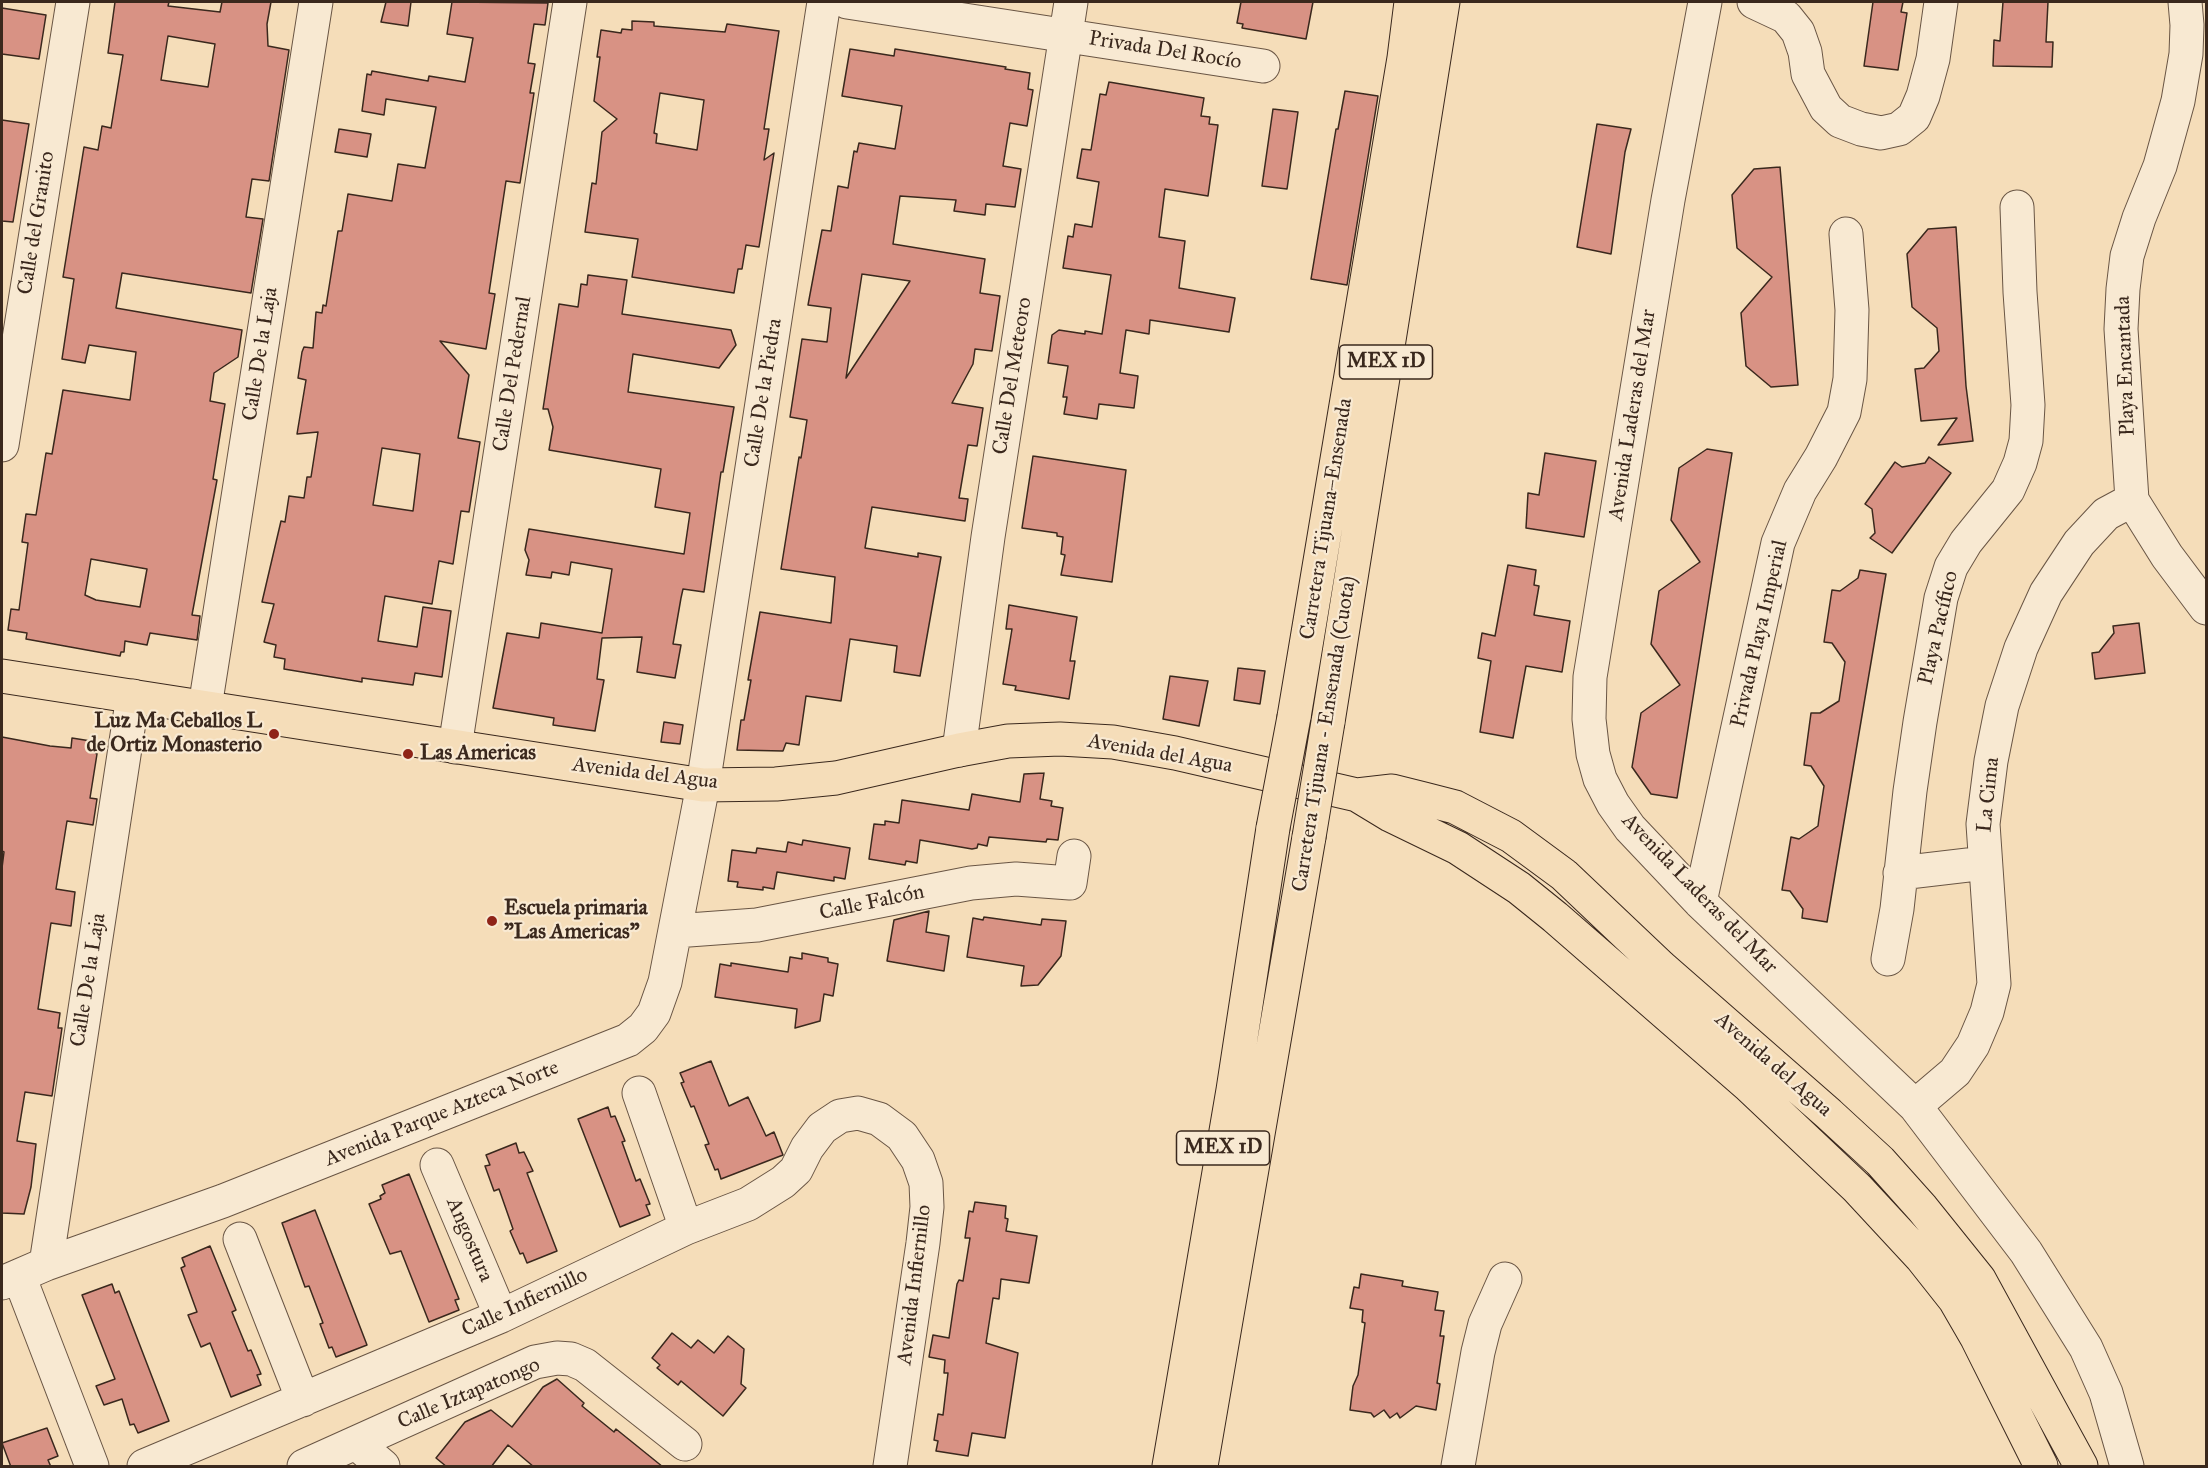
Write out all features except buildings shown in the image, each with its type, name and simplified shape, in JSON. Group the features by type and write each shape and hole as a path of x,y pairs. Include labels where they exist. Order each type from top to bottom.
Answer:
{"main road":[{"name":"Carretera Tijuana–Ensenada","path":"1294,717 1412,2"},
{"name":"Carretera Tijuana - Ensenada (Cuota)","path":"1201,1467 1328,722 1443,2"},
{"name":"Avenida del Agua","path":"2,676 703,785 776,784 836,778 1008,741 1060,739 1113,742 1175,753 1357,795 1390,815 1458,848 1519,888 1748,1085 1857,1188 1921,1257 1955,1300 1977,1338 2041,1467"},
{"name":"Carretera Tijuana - Ensenada (Cuota)","path":"1169,1467 1233,1090 1273,828 1294,717"},
{"name":"Avenida del Agua","path":"1357,795 1392,791 1455,807 1511,836 1564,875 1661,967 1863,1145 1922,1208 1979,1279 2080,1467"}],"street":[{"name":"Calle del Granito","path":"2,445 73,2"},
{"name":"Calle De la Laja","path":"205,707 316,2"},
{"name":"Calle Del Pedernal","path":"455,747 570,2"},
{"name":"Calle De la Piedra","path":"703,785 824,2"},
{"name":"Privada Del Rocío","path":"847,2 1263,66"},
{"name":"Calle Del Meteoro","path":"959,750 988,537 1071,2"},
{"name":"Avenida Laderas del Mar","path":"1705,2 1668,201 1590,677 1589,719 1593,754 1600,779 1613,804 1630,828 1700,902 1915,1106 2026,1252 2086,1348 2106,1393 2127,1467"},
{"path":"1754,2 1786,16 1798,32 1805,52 1808,74 1826,108 1840,121 1881,133 1899,129 1914,117 1923,96 1933,60 1941,2"},
{"name":"Playa Encantada","path":"2185,2 2186,54 2178,101 2160,166 2139,218 2127,256 2121,329 2132,500 2166,556 2206,608"},
{"name":"Playa Pacífico","path":"1888,960 1898,909 1900,873 1915,756 1941,598 1951,567 1966,542 2008,490 2020,463 2026,441 2028,405 2017,207"},
{"name":"Privada Playa Imperial","path":"1700,902 1778,543 1800,491 1821,457 1844,412 1850,379 1852,310 1846,234"},
{"name":"La Cima","path":"1915,1106 1955,1072 1973,1045 1987,1012 1994,984 1983,824 1991,761 2002,706 2021,648 2046,593 2079,543 2106,514 2132,500"},
{"name":"Calle De la Laja","path":"22,1274 133,696"},
{"name":"Avenida Parque Azteca Norte","path":"22,1274 224,1201 628,1040 643,1028 654,1013 665,982 703,785"},
{"path":"1900,873 1985,863"},
{"name":"Calle Falcón","path":"675,931 757,925 971,883 1016,879 1072,869"},
{"path":"639,1093 687,1228"},
{"name":"Calle Infiernillo","path":"144,1467 501,1316 687,1228 748,1204 783,1182 796,1170 807,1148 822,1128 840,1116 858,1113 879,1119"},
{"name":"Avenida Infiernillo","path":"879,1119 902,1136 918,1160 926,1183 927,1207 890,1467"},
{"name":"Angostura","path":"437,1165 501,1316"},
{"path":"240,1239 303,1400"},
{"path":"22,1274 92,1467"},
{"path":"1458,1467 1485,1324 1506,1278"},
{"name":"Calle Iztapatongo","path":"304,1467 535,1362 557,1358 571,1359 585,1365 685,1444"},
{"path":"356,1443 383,1467"}],"place":[{"name":"Luz Ma Ceballos L de Ortiz Monasterio","path":"274,734"},
{"name":"Las Americas","path":"408,754"},
{"name":"Escuela primaria \"Las Americas\"","path":"492,921"}]}
